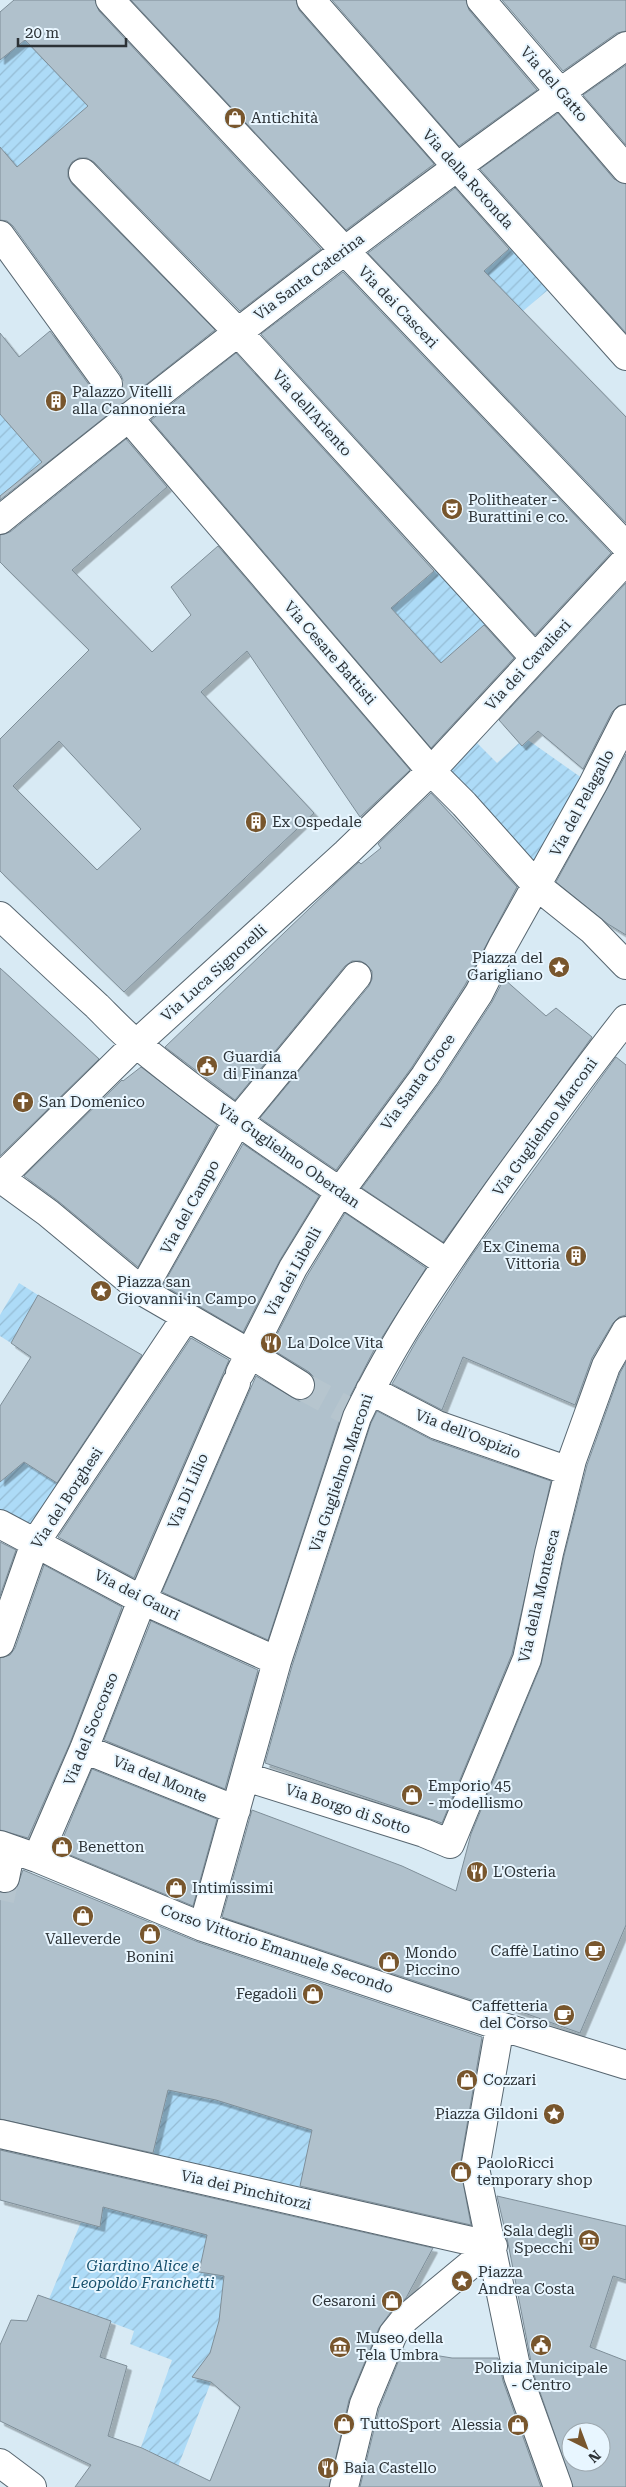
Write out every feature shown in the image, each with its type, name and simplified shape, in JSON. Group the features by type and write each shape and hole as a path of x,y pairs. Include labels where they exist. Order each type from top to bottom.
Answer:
{"street":[{"name":"Via dei Casceri","path":"110,0 344,250 624,543"},
{"name":"Via della Rotonda","path":"311,0 626,356"},
{"name":"Via del Gatto","path":"481,0 626,170"},
{"name":"Via Santa Caterina","path":"0,520 129,413 237,331 344,250 626,46"},
{"name":"Via dell'Ariento","path":"83,173 237,331 535,658"},
{"path":"0,236 108,384"},
{"name":"Via Cesare Battisti","path":"129,413 431,771 464,804 537,886 592,930 626,965"},
{"name":"Via dei Cavalieri","path":"431,771 535,658 624,543"},
{"name":"Via del Pelagallo","path":"492,969 593,784 626,719"},
{"name":"Via Luca Signorelli","path":"0,1178 136,1044 346,852 431,771"},
{"name":"Via Guglielmo Oberdan","path":"0,916 136,1044 237,1122 287,1154 339,1193 447,1262"},
{"name":"Via Santa Croce","path":"339,1193 441,1052 492,969"},
{"name":"Via del Campo","path":"142,1292 237,1122 357,976"},
{"name":"Via Guglielmo Marconi","path":"203,1927 277,1661 354,1415 447,1262 626,1019"},
{"path":"0,1178 48,1214 142,1292 186,1317 241,1370 300,1385"},
{"name":"Via dei Libelli","path":"241,1370 293,1268 339,1193"},
{"name":"Via del Borghesi","path":"0,1643 35,1542 186,1317"},
{"name":"Via della Montesca","path":"450,1844 527,1659 549,1553 569,1471 582,1428 604,1371 626,1331"},
{"name":"Via Di Lilio","path":"142,1600 241,1370"},
{"name":"Via dell'Ospizio","path":"370,1390 437,1425 569,1471"},
{"name":"Via dei Gauri","path":"0,1524 142,1600 277,1661"},
{"name":"Via del Soccorso","path":"38,1858 84,1749 142,1600"},
{"name":"Via del Monte","path":"84,1749 236,1810"},
{"name":"Via Borgo di Sotto","path":"246,1777 424,1833 450,1844"},
{"path":"5,1878 6,1847"},
{"name":"Corso Vittorio Emanuele Secondo","path":"6,1847 38,1858 203,1927 500,2026 626,2065"},
{"path":"500,2026 475,2168 493,2246 518,2376 558,2487"},
{"name":"Via dei Pinchitorzi","path":"0,2134 493,2246"},
{"path":"344,2487 364,2404 393,2334 405,2319 493,2246"},
{"path":"0,2463 32,2487"}],"green space":[{"path":"44,24 48,63 78,96 97,99 17,167 0,147 0,60"},
{"path":"515,243 555,284 523,311 484,271"},
{"path":"0,414 42,462 0,496"},
{"path":"441,565 489,621 441,663 391,608"},
{"path":"528,740 589,783 541,870 448,770 476,742 497,763 519,743 522,746"},
{"path":"19,1283 38,1295 11,1343 0,1336 0,1315"},
{"path":"0,1461 24,1462 57,1483 33,1525 0,1510"},
{"path":"168,2090 216,2100 312,2130 298,2197 151,2162"},
{"name":"Giardino Alice e Leopoldo Franchetti","path":"103,2207 207,2235 199,2272 224,2276 219,2321 210,2353 193,2377 211,2382 170,2487 139,2483 150,2451 141,2447 172,2360 130,2344 134,2331 49,2299 81,2222 100,2227"}],"building":[{"path":"14,0 95,0 99,11 321,249 240,311 94,162 87,158 79,158 72,162 68,169 68,177 72,184 215,330 0,500 0,496 42,462 0,414 0,333 19,357 50,331 95,393 102,398 110,399 117,397 122,391 124,383 121,375 13,226 7,221 0,220 0,147 17,167 88,106 25,40 0,60 0,12"},
{"path":"131,0 296,0 299,10 434,164 346,230"},
{"path":"332,0 466,0 469,10 537,90 459,146"},
{"path":"502,0 626,0 626,31 617,33 563,71"},
{"path":"626,65 626,145 583,95"},
{"path":"558,113 614,179 626,184 626,333 480,169"},
{"path":"455,188 509,249 484,271 626,417 626,523 368,253"},
{"path":"343,272 611,553 535,635 261,334"},
{"path":"236,353 434,571 391,608 441,663 484,625 514,658 431,748 151,420"},
{"path":"126,439 167,487 72,570 152,652 191,615 171,587 218,546 410,770 360,817 247,651 201,692 314,813 124,992 0,871 0,739 89,650 0,562 0,535 10,532","holes":["59,741 141,829 97,870 13,786"]},
{"path":"626,583 626,704 618,706 612,712 583,769 538,731 522,746 499,720"},
{"path":"626,754 626,935 608,924 556,882"},
{"path":"431,793 517,887 465,985 412,1067 336,1170 260,1118 369,986 372,979 372,971 366,964 360,961 352,961 345,966 235,1100 165,1047 334,885 359,862 361,864 381,848 378,844"},
{"name":"San Domenico","path":"0,968 99,1059 0,1156"},
{"path":"504,979 546,1016 556,1008 592,1037 443,1242 362,1188 438,1085 492,1002"},
{"path":"616,1057 626,1065 626,1315 619,1317 613,1323 592,1358 575,1405 463,1357 442,1410 392,1384 418,1338 472,1255"},
{"path":"141,1067 217,1125 138,1267 58,1201 24,1176 122,1080"},
{"path":"243,1144 319,1196 280,1260 243,1332 163,1285"},
{"path":"345,1213 426,1268 374,1350 343,1410 268,1640 162,1592 256,1376 299,1401 308,1399 313,1393 316,1385 314,1377 270,1348 307,1276"},
{"path":"38,1295 142,1355 57,1483 24,1462 0,1482 0,1406 31,1357 11,1343"},
{"path":"191,1338 229,1360 134,1578 58,1537"},
{"path":"626,1362 626,1925 580,2033 491,2001 490,2006 222,1917 252,1810 402,1866 456,1891 471,1834 541,1665 564,1556 587,1465 620,1373"},
{"path":"377,1411 432,1440 551,1481 512,1654 442,1823 265,1763 292,1666 371,1423"},
{"path":"0,1542 16,1550 0,1596"},
{"path":"44,1565 122,1607 70,1743 28,1838 0,1830 0,1658 10,1655 15,1648"},
{"path":"151,1621 258,1670 225,1789 104,1740"},
{"path":"92,1769 217,1819 193,1906 58,1850"},
{"path":"23,1870 198,1942 482,2037 460,2166 471,2225 300,2186 312,2130 216,2100 168,2090 153,2153 0,2119 0,1892 9,1893 16,1889"},
{"path":"0,2150 433,2248 406,2298 393,2309 379,2328 349,2400 329,2487 75,2487 91,2465 0,2421 0,2345 11,2320 27,2321 38,2295 111,2321 100,2357 127,2366 108,2436 142,2448 210,2481 240,2407 211,2382 192,2377 210,2353 219,2321 224,2276 199,2272 207,2235 103,2207 100,2227 0,2200"},
{"path":"497,2196 626,2226 626,2280 613,2276 590,2347 626,2361 626,2487 573,2487 568,2472 611,2472 611,2422 561,2422 561,2452 533,2372"},
{"path":"403,2350 452,2358 498,2358 503,2381 541,2487 360,2487 379,2409"}],"tunnel":[{"path":"108,384 128,408"},
{"path":"300,1385 350,1412"},
{"path":"0,1900 5,1878"}],"place":[{"name":"Antichità","path":"235,118"},
{"name":"Palazzo Vitelli alla Cannoniera","path":"56,401"},
{"name":"Politheater - Burattini e co.","path":"452,509"},
{"name":"Ex Ospedale","path":"256,822"},
{"name":"Piazza del Garigliano","path":"559,967"},
{"name":"Guardia di Finanza","path":"207,1066"},
{"name":"San Domenico","path":"23,1102"},
{"name":"Ex Cinema Vittoria","path":"576,1256"},
{"name":"Piazza san Giovanni in Campo","path":"101,1291"},
{"name":"La Dolce Vita","path":"271,1343"},
{"name":"Emporio 45 - modellismo","path":"412,1795"},
{"name":"Benetton","path":"62,1847"},
{"name":"L'Osteria","path":"477,1872"},
{"name":"Intimissimi","path":"176,1888"},
{"name":"Valleverde","path":"83,1916"},
{"name":"Bonini","path":"150,1934"},
{"name":"Caffè Latino","path":"595,1951"},
{"name":"Mondo Piccino","path":"389,1962"},
{"name":"Fegadoli","path":"313,1994"},
{"name":"Caffetteria del Corso","path":"564,2015"},
{"name":"Cozzari","path":"467,2080"},
{"name":"Piazza Gildoni","path":"554,2114"},
{"name":"PaoloRicci temporary shop","path":"461,2172"},
{"name":"Sala degli Specchi","path":"589,2240"},
{"name":"Piazza Andrea Costa","path":"462,2281"},
{"name":"Cesaroni","path":"392,2301"},
{"name":"Polizia Municipale - Centro","path":"541,2345"},
{"name":"Museo della Tela Umbra","path":"340,2347"},
{"name":"TuttoSport","path":"344,2424"},
{"name":"Alessia","path":"518,2425"},
{"name":"Baia Castello","path":"328,2468"}]}
